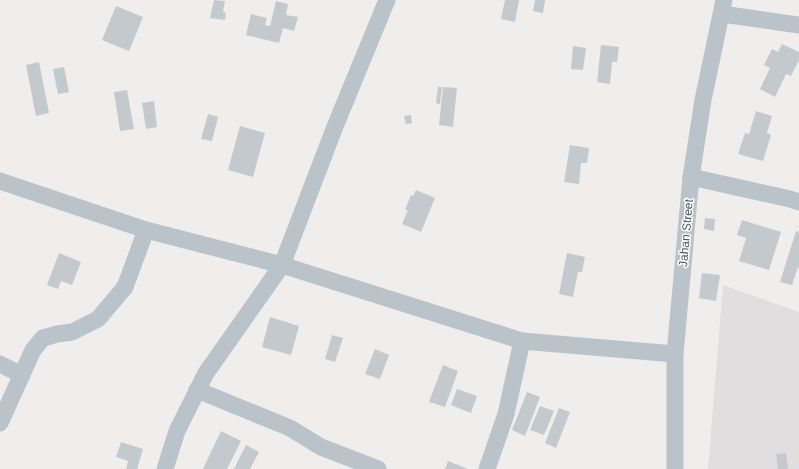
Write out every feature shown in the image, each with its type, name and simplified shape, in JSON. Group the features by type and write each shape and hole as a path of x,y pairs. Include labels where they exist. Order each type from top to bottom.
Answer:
{"street":[{"path":"165,469 177,431 206,373 282,265 334,129 387,0"},
{"path":"723,7 799,25"},
{"name":"Jahan Street","path":"675,469 675,354 691,177 703,100 723,7"},
{"path":"691,177 799,202"},
{"path":"0,181 146,230 282,265 522,341 675,354"},
{"path":"0,423 33,350 43,338 72,332 98,319 125,288 146,230"},
{"path":"487,469 506,414 522,341"},
{"path":"0,364 22,375"},
{"path":"197,390 290,428 321,447 378,469"}],"shaded area":[{"path":"723,285 799,312 799,469 708,469"}],"building":[{"path":"214,0 225,1 223,12 226,13 225,20 210,18"},
{"path":"505,0 519,0 515,22 501,19"},
{"path":"535,0 545,0 543,13 533,11"},
{"path":"276,1 288,4 286,15 298,17 294,31 283,28 279,43 246,35 251,14 267,18 265,25 270,26"},
{"path":"116,6 143,17 129,51 102,40"},
{"path":"782,44 799,52 799,60 791,76 786,74 775,97 760,89 770,68 764,65 772,49 778,52"},
{"path":"601,45 619,47 617,62 612,62 610,84 597,82"},
{"path":"573,46 586,48 583,70 571,69"},
{"path":"39,62 49,113 36,116 26,65"},
{"path":"64,67 69,92 58,94 53,69"},
{"path":"438,87 442,87 440,104 436,103"},
{"path":"443,87 457,88 453,127 439,125"},
{"path":"127,90 134,129 120,131 114,92"},
{"path":"154,101 157,127 146,129 142,103"},
{"path":"756,111 772,116 767,133 771,135 763,161 738,154 745,133 749,134"},
{"path":"208,114 218,117 212,141 201,139"},
{"path":"411,115 412,123 406,124 404,116"},
{"path":"240,126 265,133 253,177 228,170"},
{"path":"570,145 589,148 587,163 581,163 579,184 564,182"},
{"path":"416,190 435,198 421,232 402,224 408,210 405,210 411,195 413,196"},
{"path":"705,218 715,219 714,231 704,229"},
{"path":"742,220 781,232 769,270 739,261 746,238 737,235"},
{"path":"796,231 799,232 799,268 798,267 792,285 780,282"},
{"path":"59,253 81,262 72,285 61,281 58,289 47,285"},
{"path":"567,253 585,257 582,272 578,272 573,297 559,294"},
{"path":"702,273 720,275 716,301 699,298"},
{"path":"270,317 299,326 291,355 262,347"},
{"path":"332,335 343,338 335,362 325,359"},
{"path":"375,349 389,355 380,379 365,374"},
{"path":"443,365 458,371 445,407 429,402"},
{"path":"457,389 477,396 471,413 451,405"},
{"path":"527,392 540,397 525,436 512,430"},
{"path":"540,406 554,411 544,435 530,430"},
{"path":"559,408 570,412 556,448 545,443"},
{"path":"221,431 241,441 227,469 203,469"},
{"path":"121,442 143,449 137,469 126,469 128,461 116,457"},
{"path":"246,445 259,452 250,469 234,469"},
{"path":"786,453 788,469 778,469 776,454"},
{"path":"448,461 468,469 445,469"}]}
